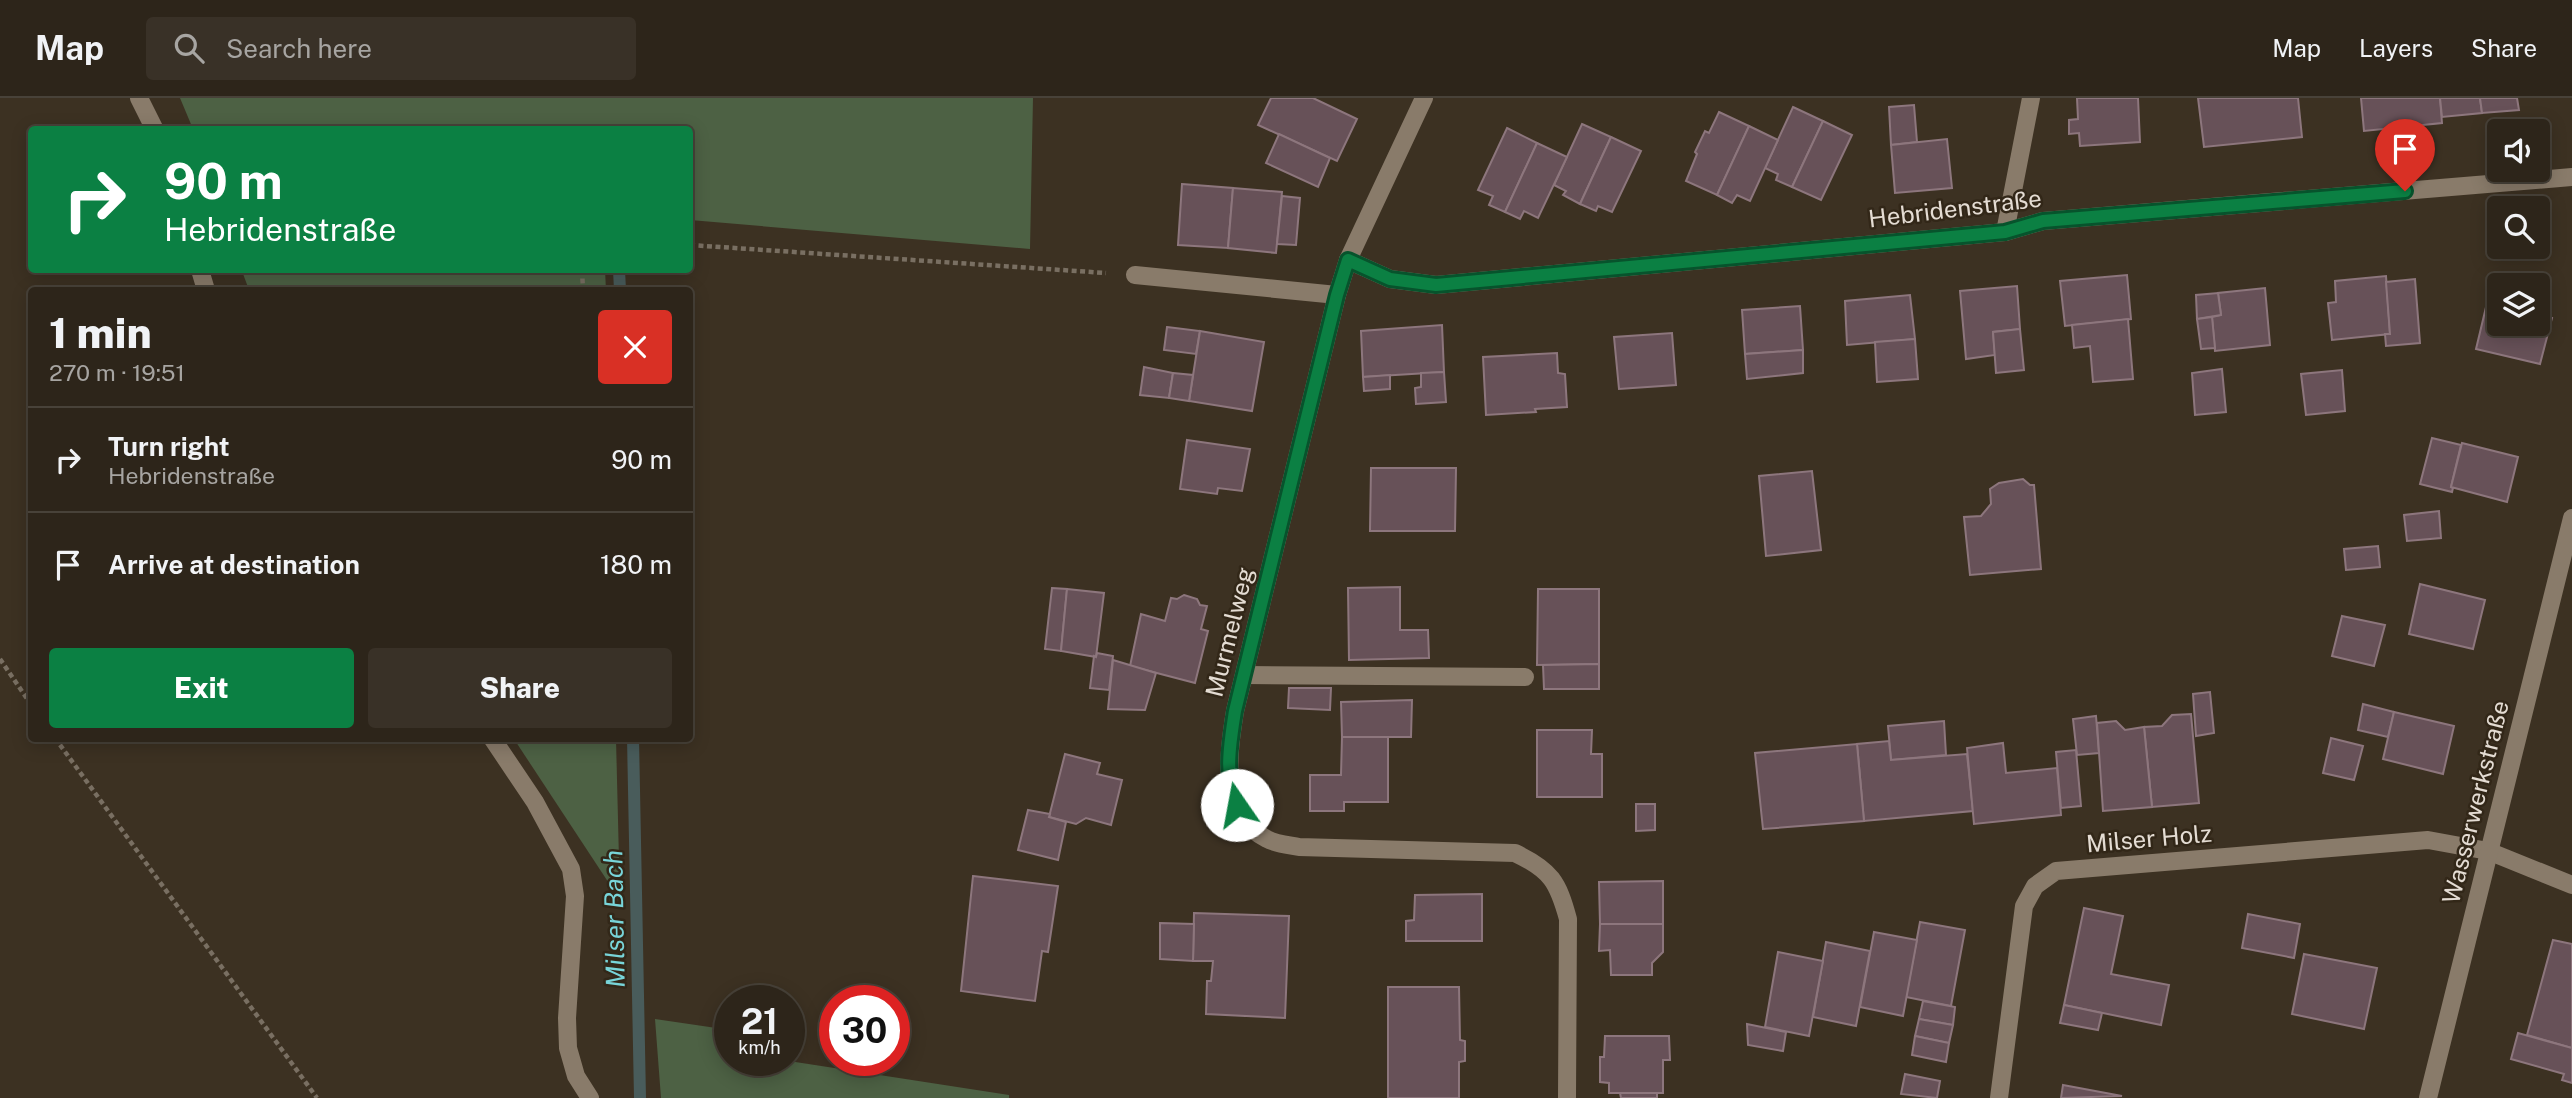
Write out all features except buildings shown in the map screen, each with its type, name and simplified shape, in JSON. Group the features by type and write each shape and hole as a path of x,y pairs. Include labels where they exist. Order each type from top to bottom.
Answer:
{"street":[{"path":"139,98 153,126"},
{"name":"Murmelweg","path":"1424,98 1348,260 1337,295 1244,675 1231,741 1229,789 1244,821 1267,840 1298,847 1515,853 1540,865 1561,891 1568,919 1567,1098"},
{"path":"2005,232 2031,98"},
{"name":"Hebridenstraße","path":"1348,260 1390,279 1436,285 2005,232 2043,221 2572,177"},
{"path":"1135,275 1337,295"},
{"name":"Wasserwerkstraße","path":"2428,1098 2572,518"},
{"path":"1244,675 1525,677"},
{"path":"495,742 535,802 571,869 575,897 567,1018 568,1048 576,1076 590,1098"},
{"name":"Milser Holz","path":"1999,1098 2024,906 2035,886 2056,871 2428,840 2488,851 2572,885"}],"path":[{"path":"693,245 1135,275"},
{"path":"0,659 28,700"},
{"path":"58,742 317,1098"}],"green space":[{"path":"180,98 1033,98 1030,249 693,220 693,126 192,126"},
{"path":"243,273 605,273 606,287 248,287"},
{"path":"516,742 616,742 620,900"},
{"path":"655,1019 714,1028 714,1076 805,1076 805,1063 819,1066 819,1076 886,1076 1009,1095 1009,1098 661,1098"}],"waterway":[{"name":"Milser Bach","path":"619,273 620,287"},
{"name":"Milser Bach","path":"633,742 640,1098"}],"route":[{"path":"1237,805 1229,789 1235,711 1337,295 1348,260 1390,279 1436,285 2005,232 2043,221 2405,191"}]}
